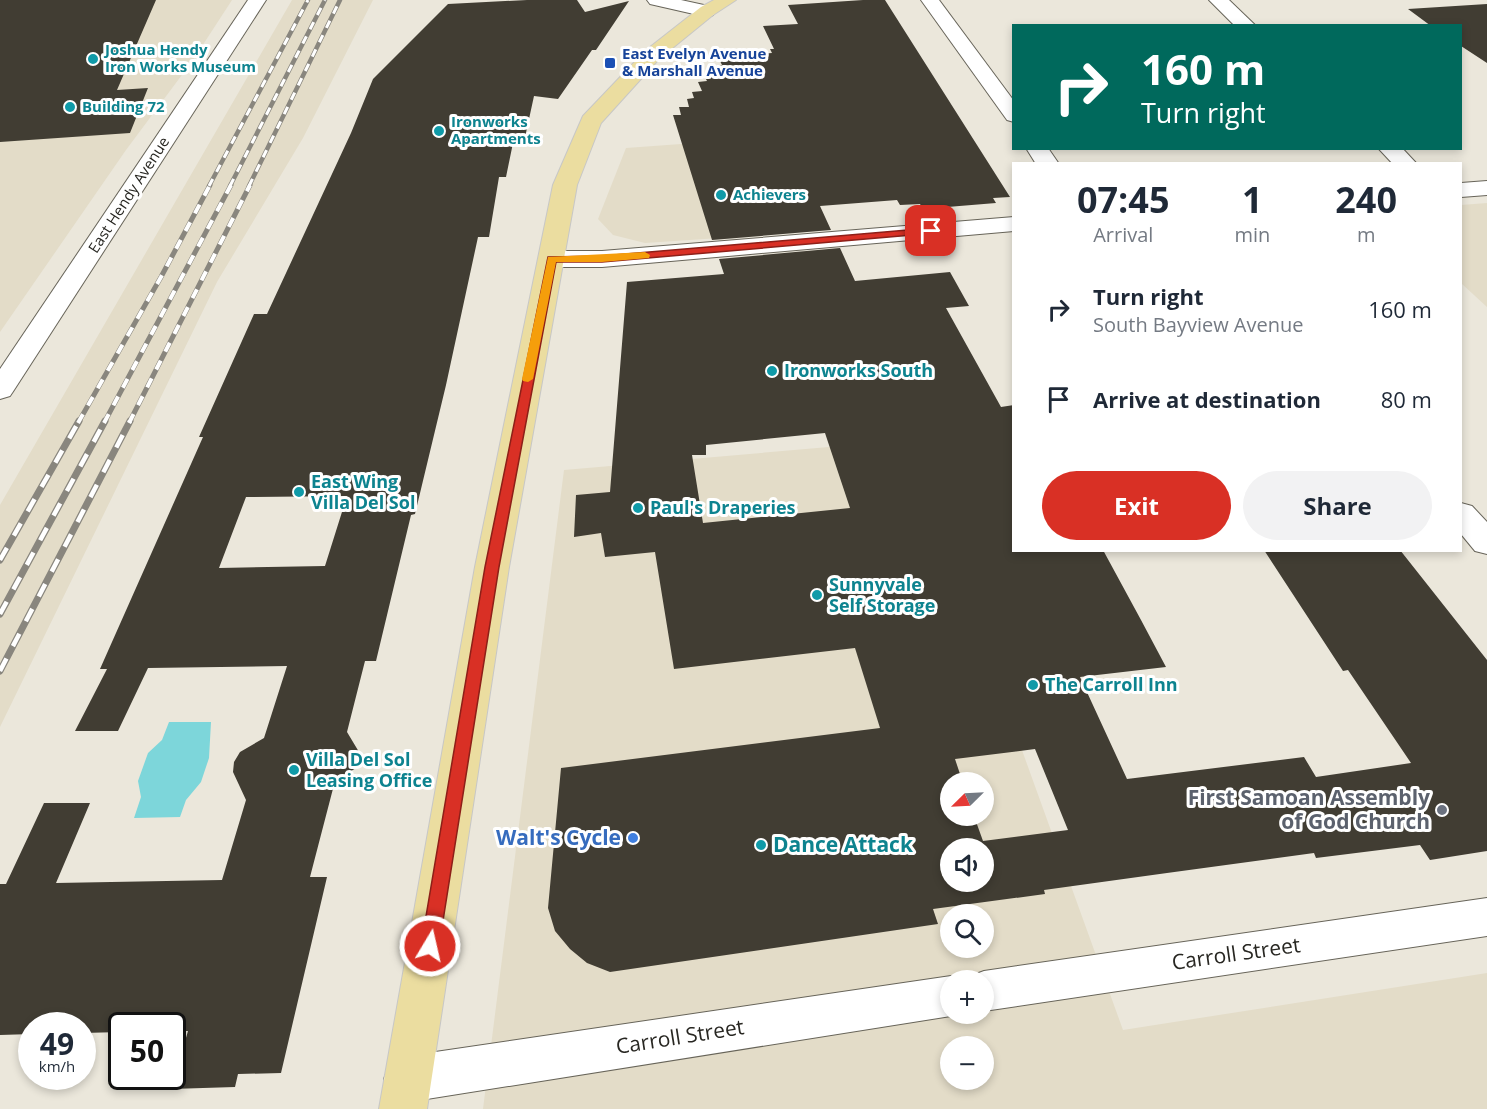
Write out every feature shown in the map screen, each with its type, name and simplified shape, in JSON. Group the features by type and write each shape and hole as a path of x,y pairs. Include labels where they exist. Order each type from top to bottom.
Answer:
{"main road":[{"path":"405,1094 492,567 565,185 591,121 652,55 707,11 727,0"}],"street":[{"name":"East Hendy Avenue","path":"0,390 257,0"},
{"path":"656,0 707,11"},
{"path":"930,0 1012,113"},
{"path":"1218,0 1245,24"},
{"path":"1391,150 1404,162"},
{"path":"1462,190 1487,188"},
{"path":"552,259 602,259 1012,224"},
{"path":"1462,514 1487,543"},
{"name":"Carroll Street","path":"994,990 1487,917"},
{"name":"Carroll Street","path":"405,1094 940,998"}],"shaded area":[{"path":"0,0 232,0 193,60 126,150 0,332"},
{"path":"292,0 373,0 303,138 217,282 0,727 0,505"},
{"path":"736,140 765,235 645,243 613,235 598,219 626,148"},
{"path":"1487,203 1487,307 1462,284 1462,205"},
{"path":"910,440 1123,1030 1487,973 1487,1109 483,1109 564,470"}],"water":[{"path":"169,722 211,722 209,758 201,782 186,800 180,817 134,818 141,797 138,781 148,753 162,740"}],"building":[{"path":"0,0 156,0 117,90 148,88 130,133 0,142"},
{"path":"577,0 585,12 629,1 596,50 592,50 558,99 534,96 524,142 513,143 506,177 499,177 489,237 478,237 415,514 411,515 376,661 365,661 347,732 362,757 356,768 335,781 310,877 327,877 281,1073 238,1074 235,1087 186,1089 188,1031 186,1031 186,1012 108,1012 108,1032 96,1033 96,1012 18,1012 18,1034 0,1035 0,884 6,884 44,803 90,803 56,883 222,880 246,800 233,772 234,762 240,752 264,738 287,666 148,668 118,731 75,731 107,669 100,669 203,437 199,437 254,314 267,314 351,133 373,79 448,4","holes":["347,496 325,566 219,568 246,497"]},
{"path":"885,0 1010,197 993,198 996,203 923,209 920,204 900,205 897,200 820,206 831,230 712,240 673,115 681,115 679,107 689,107 687,99 694,98 692,92 702,91 698,82 707,81 704,75 713,74 710,66 722,65 718,57 772,53 770,49 774,49 763,26 798,24 788,5"},
{"path":"1487,4 1487,63 1462,47 1462,24 1428,24 1408,9"},
{"path":"840,248 855,281 950,272 969,306 946,308 1001,407 1012,405 1012,552 1104,552 1166,667 1080,677 1127,779 1304,757 1316,777 1411,763 1348,670 1343,671 1265,552 1402,552 1487,660 1487,851 1430,860 1420,845 1316,858 1314,853 1044,890 1045,894 970,904 940,904 940,908 933,909 938,924 610,972 587,963 570,949 555,931 548,908 561,768 880,728 855,648 674,669 655,552 605,557 601,533 574,537 576,495 610,492 627,282 724,274 719,259","holes":["825,433 850,508 703,523 692,455 706,455 706,445","1035,749 1068,830 994,840 994,892 940,892 940,838 982,838 978,826 940,826 940,772 959,772 955,759"]}],"railway":[{"path":"209,186 308,0"},
{"path":"230,186 325,0"},
{"path":"249,186 340,0"},
{"path":"78,423 210,185"},
{"path":"104,423 231,185"},
{"path":"129,423 250,185"},
{"path":"0,560 79,421"},
{"path":"0,614 105,421"},
{"path":"0,671 130,421"}],"slow traffic":[{"path":"528,379 552,259 602,259 645,255"}],"place":[{"name":"Joshua Hendy Iron Works Museum","path":"93,59"},
{"name":"East Evelyn Avenue & Marshall Avenue","path":"610,63"},
{"name":"Building 72","path":"70,107"},
{"name":"Ironworks Apartments","path":"439,131"},
{"name":"Achievers","path":"721,195"},
{"name":"Ironworks South","path":"772,371"},
{"name":"East Wing Villa Del Sol","path":"299,492"},
{"name":"Paul's Draperies","path":"638,508"},
{"name":"Sunnyvale Self Storage","path":"817,595"},
{"name":"The Carroll Inn","path":"1033,685"},
{"name":"Villa Del Sol Leasing Office","path":"294,770"},
{"name":"First Samoan Assembly of God Church","path":"1442,810"},
{"name":"Walt's Cycle","path":"633,838"},
{"name":"Dance Attack","path":"761,845"}],"route":[{"path":"430,946 492,567 552,259 602,259 931,231"}]}
